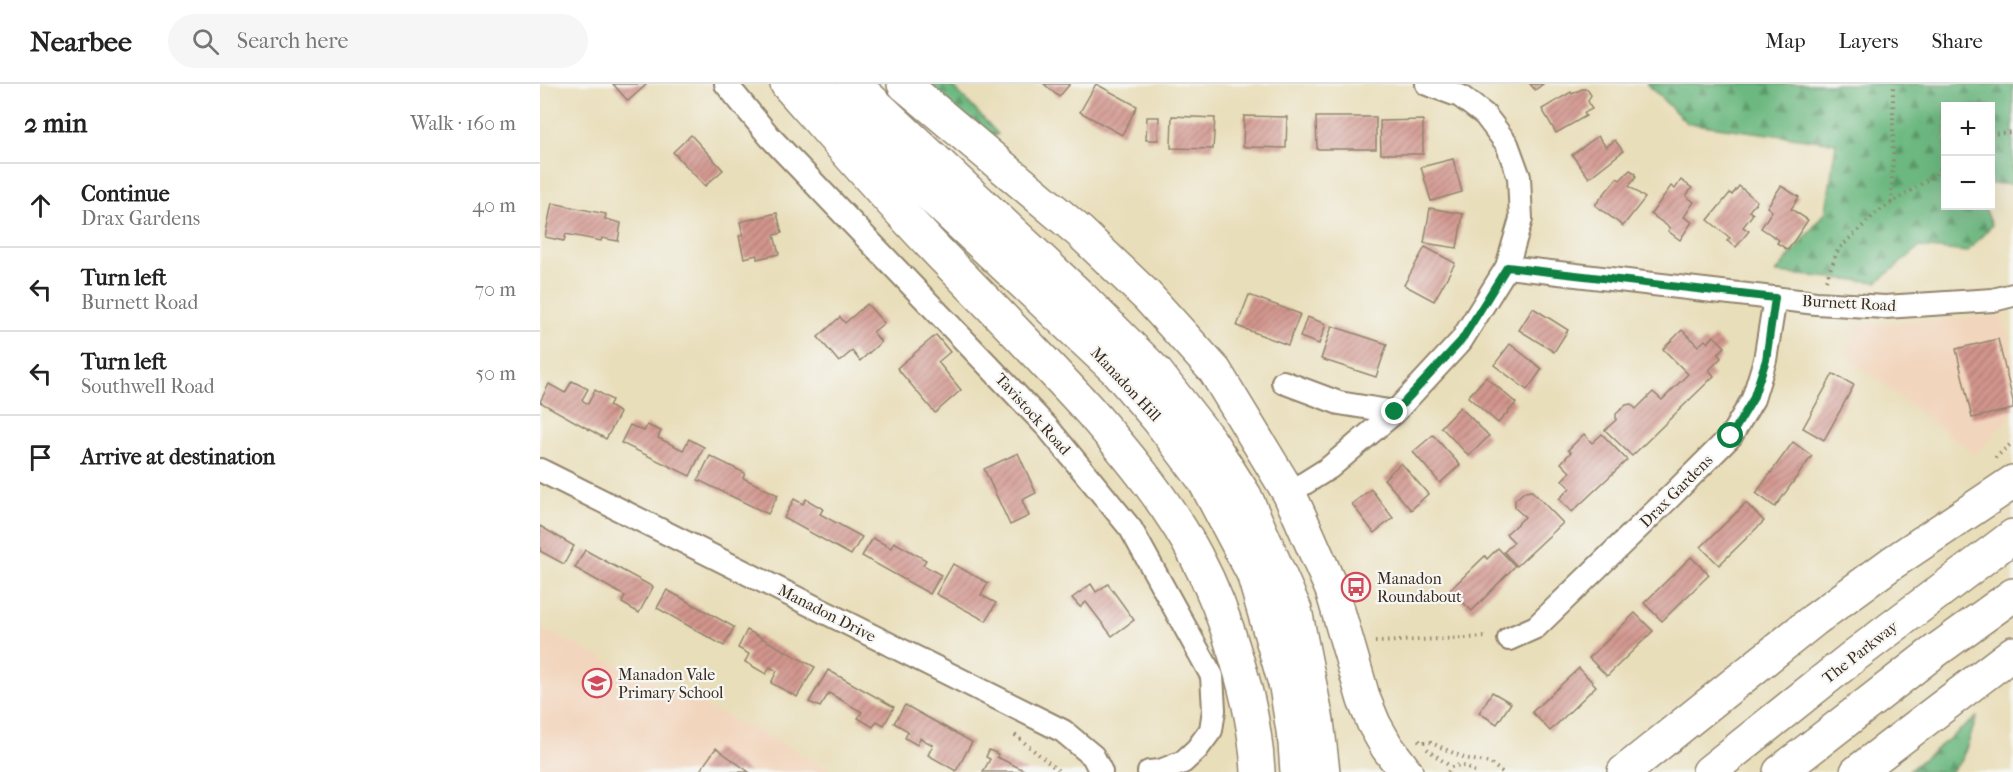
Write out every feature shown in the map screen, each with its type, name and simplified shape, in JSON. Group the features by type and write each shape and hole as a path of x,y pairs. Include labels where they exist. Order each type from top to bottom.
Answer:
{"main road":[{"path":"787,84 896,208 1078,398 1138,468 1172,516 1213,591 1232,643 1251,710 1258,772"},
{"name":"Manadon Hill","path":"814,84 889,158 1117,371 1158,418 1204,480 1253,573 1286,687 1297,772"},
{"name":"Manadon Hill","path":"854,84 1081,297 1156,372 1210,441 1245,496 1295,610 1317,721 1323,772"},
{"path":"904,84 1072,225 1147,296 1215,371 1289,493 1332,590 1364,700 1374,724 1387,747 1406,772"},
{"path":"1892,563 1963,497 2013,456"},
{"path":"1624,772 1814,620 1892,563 2013,482"},
{"name":"The Parkway","path":"1709,772 1854,656 2013,536"},
{"path":"1780,772 1930,655 2013,595"},
{"path":"1857,772 2013,653"}],"street":[{"name":"Tavistock Road","path":"726,84 770,137 1048,428 1131,530 1212,676 1214,710 1210,730 1197,749 1183,762 1160,771 1149,772"},
{"path":"1289,493 1329,468 1395,412 1461,341 1507,267 1521,219 1519,177 1507,144 1485,115 1460,96 1427,84"},
{"name":"Burnett Road","path":"1507,267 1816,303 1885,307 1993,300 2013,295"},
{"name":"Drax Gardens","path":"1509,639 1536,627 1731,436 1753,399 1766,360 1775,298"},
{"path":"1283,382 1339,403 1395,412"},
{"name":"Manadon Drive","path":"540,470 1063,731 1093,756 1101,772"}],"path":[{"path":"1891,204 1893,84"},
{"path":"1995,134 2013,132"},
{"path":"1816,303 1838,250 1876,213 1935,175 1941,167"},
{"path":"1351,653 1364,642 1479,637 1509,639"},
{"path":"1413,734 1450,769 1461,765 1476,772"},
{"path":"1420,742 1430,742 1464,758 1490,763 1502,772"}],"shaded area":[{"path":"2004,316 2013,366 2013,413 1975,455 1847,356 1858,325"},
{"name":"Manadon Vale Primary School","path":"540,628 770,737 834,772 540,772"}],"green space":[{"path":"919,84 951,84 998,134 986,141"},
{"path":"1647,84 2013,84 2013,184 1995,184 1995,102 1941,102 1941,210 1986,210 1992,225 1967,252 1920,247 1877,282 1776,273 1826,212 1836,143 1687,123"},
{"path":"1977,717 1962,760 1951,772 1907,772"}],"building":[{"path":"613,84 647,84 628,101"},
{"path":"1044,84 1070,84 1059,97"},
{"path":"1096,84 1137,106 1122,135 1080,112"},
{"path":"1530,84 1543,84 1535,90"},
{"path":"1587,89 1591,95 1588,101 1592,109 1584,113 1586,116 1556,133 1542,109 1571,92 1572,94"},
{"path":"1172,116 1215,118 1213,149 1171,148"},
{"path":"1244,116 1287,117 1286,148 1243,147"},
{"path":"1147,117 1159,117 1158,140 1146,140"},
{"path":"1316,117 1376,117 1376,149 1317,149"},
{"path":"1423,120 1423,154 1381,154 1380,121"},
{"path":"691,135 723,170 705,186 673,152"},
{"path":"1598,136 1606,147 1615,140 1623,151 1589,178 1572,155"},
{"path":"1453,159 1462,192 1431,201 1421,167"},
{"path":"1630,170 1635,173 1636,177 1629,186 1645,198 1623,226 1595,205 1617,178 1620,180"},
{"path":"1681,180 1692,188 1686,196 1694,202 1684,217 1692,222 1680,240 1668,231 1670,228 1651,214 1671,186 1675,189"},
{"path":"1739,186 1757,201 1749,211 1753,214 1743,227 1749,231 1736,247 1727,241 1730,238 1708,220 1730,193 1732,195"},
{"path":"1781,186 1799,197 1791,209 1808,220 1788,250 1777,243 1779,240 1761,228 1772,211 1767,207"},
{"path":"552,203 606,214 605,219 621,223 618,241 602,238 601,241 566,234 564,241 545,237"},
{"path":"1430,208 1463,214 1457,248 1424,243"},
{"path":"777,213 782,233 774,235 779,254 757,259 757,255 744,258 739,236 743,235 740,222"},
{"path":"1425,247 1455,263 1434,301 1404,285"},
{"path":"1249,295 1300,314 1288,345 1237,326"},
{"path":"867,304 884,323 873,332 881,342 860,361 852,351 839,362 818,337 840,317 845,323"},
{"path":"1533,308 1568,330 1554,352 1519,330"},
{"path":"1307,317 1326,324 1319,344 1300,337"},
{"path":"1332,326 1387,344 1376,377 1321,359"},
{"path":"1682,330 1698,346 1705,340 1708,343 1714,336 1725,347 1718,354 1721,358 1709,370 1714,376 1632,456 1605,430 1616,420 1616,414 1626,405 1631,404 1636,409 1653,392 1662,400 1688,374 1663,349"},
{"path":"936,335 950,352 938,362 961,390 935,413 897,368"},
{"path":"1998,339 2013,409 1972,418 1956,349"},
{"path":"1510,344 1542,369 1527,390 1494,365"},
{"path":"1833,374 1854,385 1824,440 1803,428"},
{"path":"1486,377 1516,403 1498,423 1468,397"},
{"path":"572,381 588,389 582,400 588,404 595,390 612,400 609,406 620,413 606,439 540,402 549,384 565,393"},
{"path":"1460,407 1489,436 1469,456 1441,427"},
{"path":"630,425 644,431 647,425 661,431 658,438 683,450 689,439 704,447 690,476 621,443"},
{"path":"1584,434 1592,443 1602,434 1627,460 1572,512 1559,499 1570,488 1562,480 1570,472 1561,463 1571,452 1568,450"},
{"path":"1433,435 1460,465 1440,483 1413,452"},
{"path":"1793,442 1812,456 1775,507 1756,493"},
{"path":"1018,453 1036,493 1022,500 1029,516 1010,525 984,469"},
{"path":"710,456 745,473 743,478 778,495 768,514 698,480"},
{"path":"1401,463 1428,494 1411,510 1384,479"},
{"path":"1371,489 1393,518 1374,533 1352,504"},
{"path":"1532,491 1563,523 1517,566 1504,552 1514,542 1506,534 1525,517 1515,508 1515,500 1524,492"},
{"path":"794,499 803,504 806,499 823,509 820,514 862,537 851,555 784,518"},
{"path":"1746,503 1764,521 1719,565 1701,547"},
{"path":"540,526 574,546 564,564 540,551"},
{"path":"873,538 891,548 894,542 926,560 923,565 941,575 930,594 862,556"},
{"path":"1498,548 1515,566 1472,611 1450,590 1485,556 1487,559"},
{"path":"585,550 653,587 639,613 622,603 625,596 575,568"},
{"path":"1691,557 1709,575 1662,621 1644,603"},
{"path":"953,564 988,583 981,595 996,603 986,621 936,594"},
{"path":"1091,584 1096,592 1108,584 1134,620 1112,636 1086,602 1080,607 1072,598"},
{"path":"667,590 734,627 724,646 657,608"},
{"path":"1635,613 1653,631 1607,676 1589,658"},
{"path":"747,630 815,667 797,697 771,683 777,671 770,667 766,674 745,662 749,654 738,648"},
{"path":"1579,668 1596,686 1550,731 1532,712"},
{"path":"828,670 894,707 884,725 877,721 873,727 858,718 862,712 829,693 820,707 809,702"},
{"path":"1492,692 1511,703 1497,724 1479,713"},
{"path":"905,705 972,742 956,771 928,755 933,745 920,738 917,745 905,738 908,731 894,723"},
{"path":"716,748 749,772 699,772"},
{"path":"989,750 998,754 997,757 1028,772 983,772 990,759 986,757"}],"place":[{"name":"Manadon Roundabout","path":"1356,587"},
{"name":"Manadon Vale Primary School","path":"597,683"}],"route":[{"path":"1395,412 1461,341 1507,267 1775,298 1766,360 1753,399 1731,436"}]}
